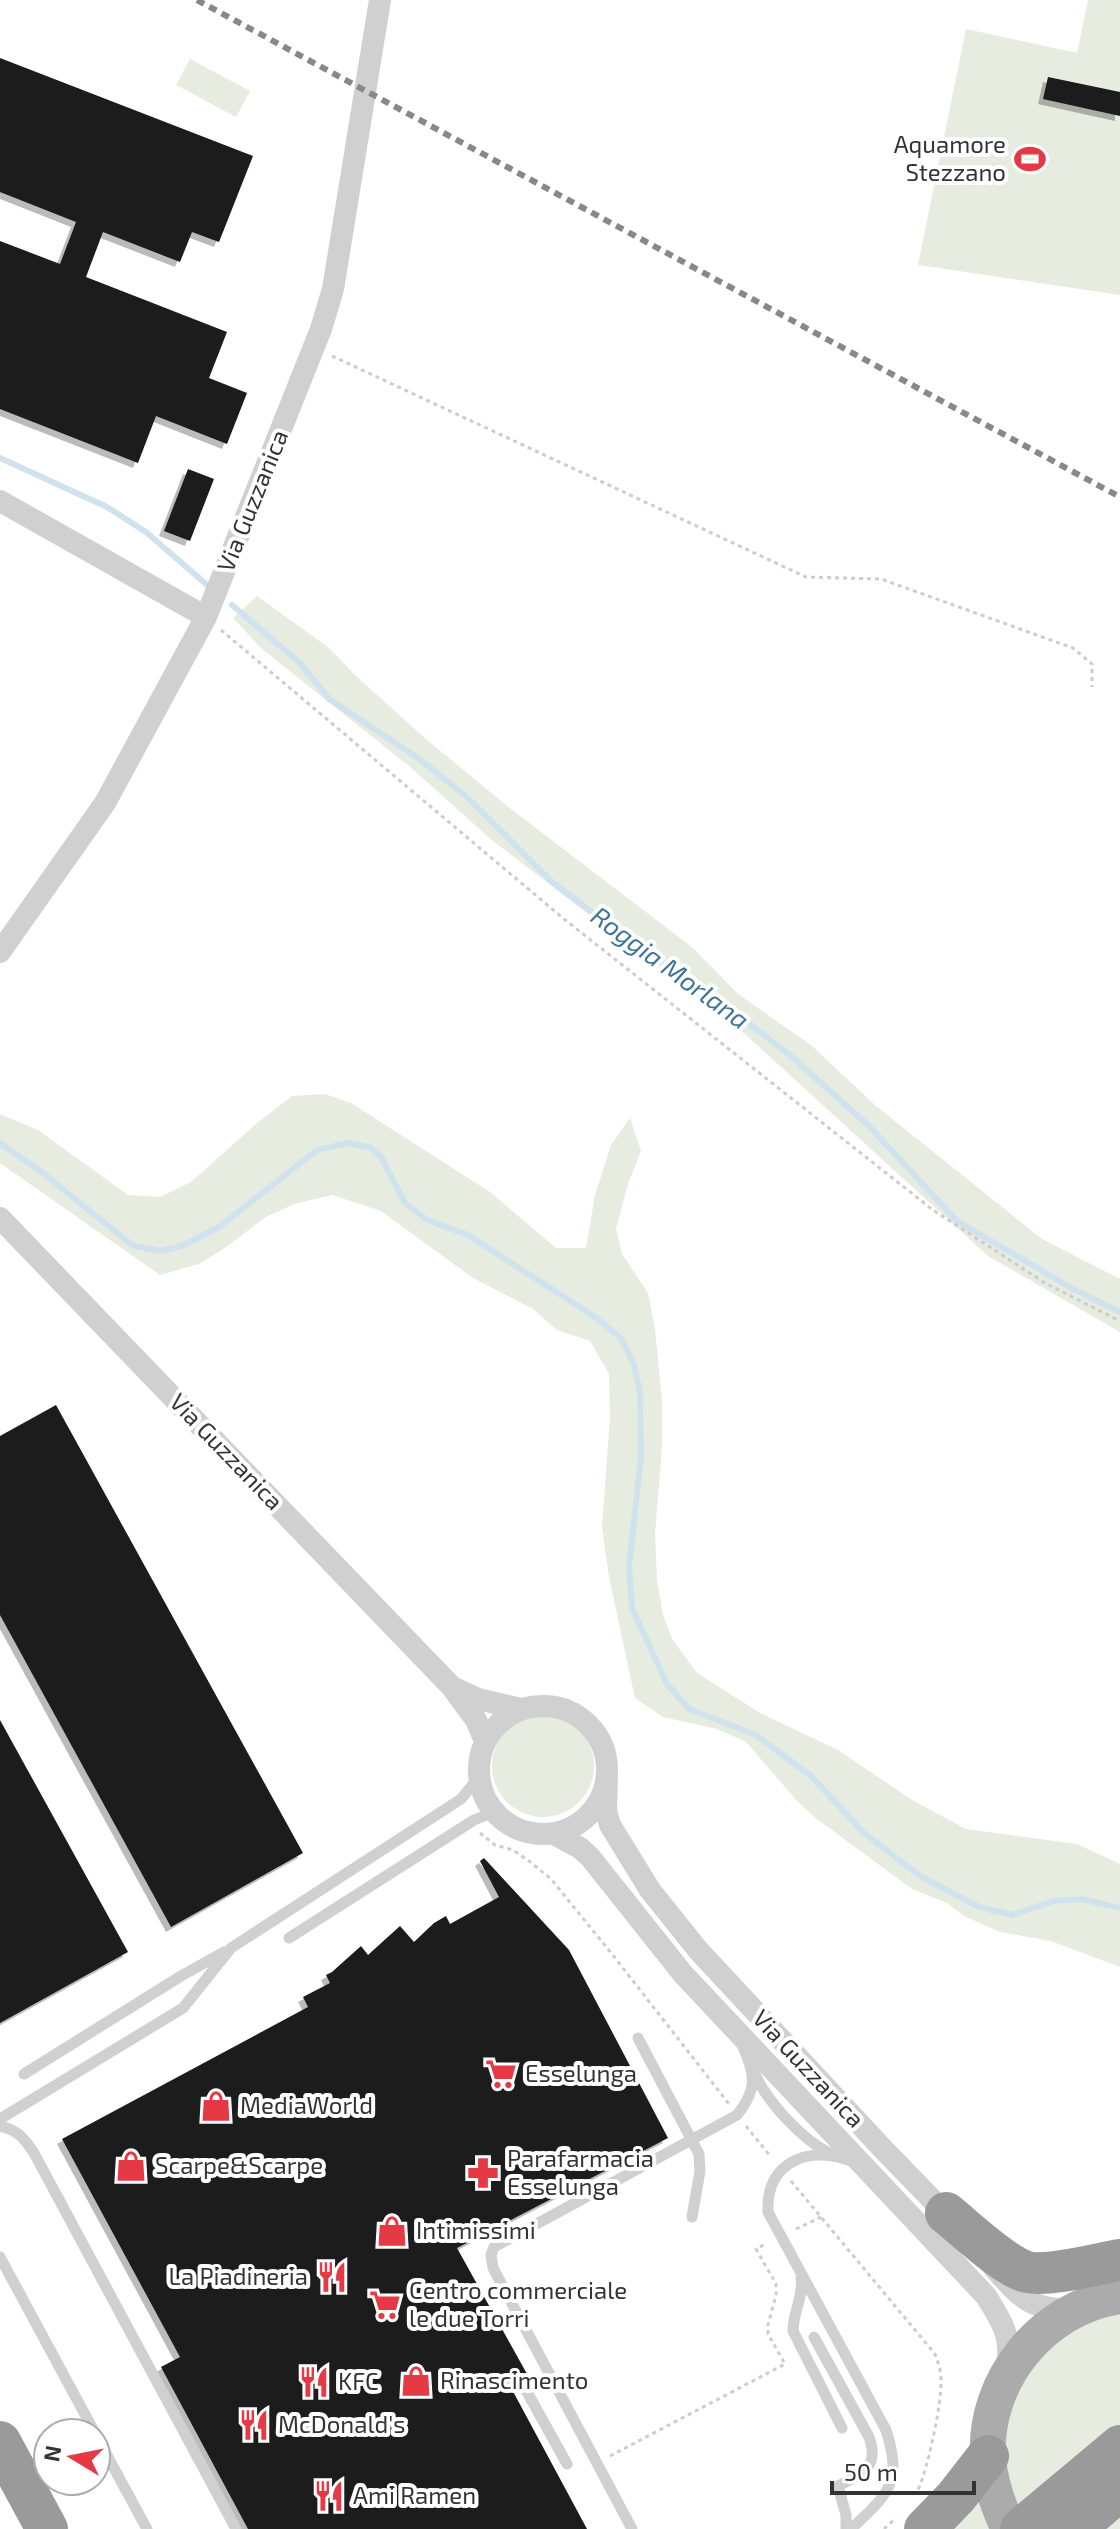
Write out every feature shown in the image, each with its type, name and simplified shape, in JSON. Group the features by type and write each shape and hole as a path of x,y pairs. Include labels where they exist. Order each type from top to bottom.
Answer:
{"highway":[{"path":"946,2213 1007,2262 1028,2272 1053,2272 1120,2260"},
{"path":"0,2442 47,2529"},
{"path":"1019,2527 1120,2446"},
{"path":"916,2511 956,2497 988,2456"},
{"path":"1074,2529 1120,2490"}],"main road":[{"path":"1019,2527 998,2507 988,2456 989,2428 1006,2376 1024,2350 1047,2327 1073,2310 1120,2296"}],"street":[{"name":"Via Guzzanica","path":"0,952 105,803 206,617 314,348 333,289 380,0"},
{"path":"0,501 206,617"},
{"name":"Via Guzzanica","path":"0,1218 451,1686 476,1720 485,1741"},
{"name":"Via Guzzanica","path":"451,1686 478,1699 521,1709 542,1705 563,1708 581,1718 596,1733 605,1753 606,1811 610,1825 650,1890 698,1950 946,2213 1015,2291 1032,2304 1047,2309 1073,2310"},
{"path":"484,1816 479,1759 485,1741 494,1727 521,1709"},
{"path":"554,1834 574,1826 591,1813 602,1795 607,1774"},
{"name":"Via Guzzanica","path":"484,1816 527,1833 554,1834 590,1857 664,1951 712,2005 986,2296 1003,2323 1010,2351 1006,2376"}],"lane":[{"path":"24,2074 231,1948 461,1799 479,1777"},
{"path":"289,1938 484,1816"},
{"path":"0,2119 183,2008 231,1948"},
{"path":"712,2005 741,2044 761,2090 812,2144 864,2168"},
{"path":"638,2038 699,2154 700,2171 692,2217"},
{"path":"632,2529 493,2268 491,2255 494,2247 737,2115 751,2092 751,2066"},
{"path":"0,2126 14,2129 34,2153 236,2529"},
{"path":"831,2154 815,2154 782,2169 767,2195 768,2212 886,2430 892,2450 894,2468 890,2485 881,2501 848,2529"},
{"path":"0,2257 87,2417"},
{"path":"800,2272 801,2295 793,2318 793,2331 842,2428"},
{"path":"814,2337 873,2449 873,2459 866,2470 838,2486 848,2529"},
{"path":"522,2383 567,2464"},
{"path":"112,2464 147,2529"}],"path":[{"path":"314,348 806,577 881,579 1073,648 1092,664 1092,687"},
{"path":"206,617 564,919 933,1210 1045,1283 1120,1321"},
{"path":"484,1816 483,1838 513,1850 551,1879 737,2115 935,2354 941,2379 939,2404 916,2511 884,2529"},
{"path":"598,2462 785,2364 768,2334 776,2284 756,2249"}],"shaded area":[{"name":"Aquamore Stezzano","path":"1088,0 1120,0 1120,295 918,265 966,29 1077,53"},
{"path":"190,59 250,91 236,117 176,85"},
{"path":"257,596 329,648 427,740 507,806 693,948 738,994 812,1046 876,1106 1042,1239 1120,1279 1120,1332 988,1256 746,1035 493,841 409,766 262,649 233,618"},
{"path":"325,1094 351,1103 490,1192 556,1248 586,1248 595,1195 611,1145 630,1118 641,1151 616,1229 622,1254 648,1293 655,1329 662,1401 662,1447 655,1534 657,1580 663,1615 672,1639 697,1673 760,1713 838,1750 912,1800 966,1829 1077,1844 1120,1864 1120,1967 1051,1941 1000,1932 964,1916 947,1903 912,1889 817,1819 798,1802 746,1742 717,1729 663,1717 635,1698 609,1577 602,1527 610,1417 609,1374 590,1341 557,1330 533,1309 473,1278 381,1211 332,1195 294,1204 264,1218 199,1264 160,1275 0,1163 0,1114 38,1130 128,1195 160,1197 191,1182 292,1096"},
{"path":"543,1715 562,1719 579,1730 590,1747 594,1766 590,1785 579,1802 562,1813 543,1817 524,1813 507,1802 496,1785 492,1766 496,1747 507,1730 524,1719"},
{"path":"1120,2306 1120,2529 1021,2529 998,2458 1004,2414 1040,2348"},
{"path":"983,2470 1003,2529 932,2529"}],"building":[{"path":"0,58 253,156 219,242 192,232 180,262 103,232 86,277 227,332 209,378 247,393 227,444 156,416 138,463 0,409 0,241 60,264 76,222 0,192"},
{"path":"1048,77 1120,92 1120,116 1043,99"},
{"path":"188,469 214,479 190,541 164,531"},
{"path":"56,1405 303,1853 171,1927 0,1615 0,1436"},
{"path":"0,1720 128,1952 0,2023"},
{"path":"484,1858 569,1950 668,2138 457,2248 527,2374 519,2375 509,2384 587,2529 248,2529 161,2367 180,2357 62,2139 308,2007 303,1997 330,1983 326,1975 361,1946 368,1955 400,1926 414,1942 446,1916 450,1924 499,1897 480,1861"}],"waterway":[{"name":"Roggia Morlana","path":"0,458 107,507 146,532 206,584"},
{"name":"Roggia Morlana","path":"232,605 300,663 329,699 418,758 467,797 551,881 638,947 715,997 791,1056 868,1125 957,1221 1073,1289 1120,1312"},
{"path":"0,1143 43,1173 132,1245 160,1251 182,1246 219,1227 317,1150 349,1143 371,1148 381,1157 405,1203 427,1220 468,1235 595,1317 621,1338 634,1365 640,1393 641,1456 629,1567 632,1608 667,1684 689,1709 756,1735 811,1776 863,1832 920,1876 979,1907 1012,1915 1054,1901 1082,1899 1120,1908"}],"railway":[{"path":"197,0 1120,497"}],"place":[{"name":"Aquamore Stezzano","path":"1030,159"},
{"name":"Esselunga","path":"501,2074"},
{"name":"MediaWorld","path":"216,2106"},
{"name":"Scarpe&Scarpe","path":"131,2166"},
{"name":"Parafarmacia Esselunga","path":"483,2173"},
{"name":"Intimissimi","path":"392,2231"},
{"name":"La Piadineria","path":"332,2277"},
{"name":"Centro commerciale le due Torri","path":"385,2305"},
{"name":"Rinascimento","path":"416,2381"},
{"name":"KFC","path":"314,2382"},
{"name":"McDonald's","path":"254,2425"},
{"name":"Ami Ramen","path":"329,2496"}]}
